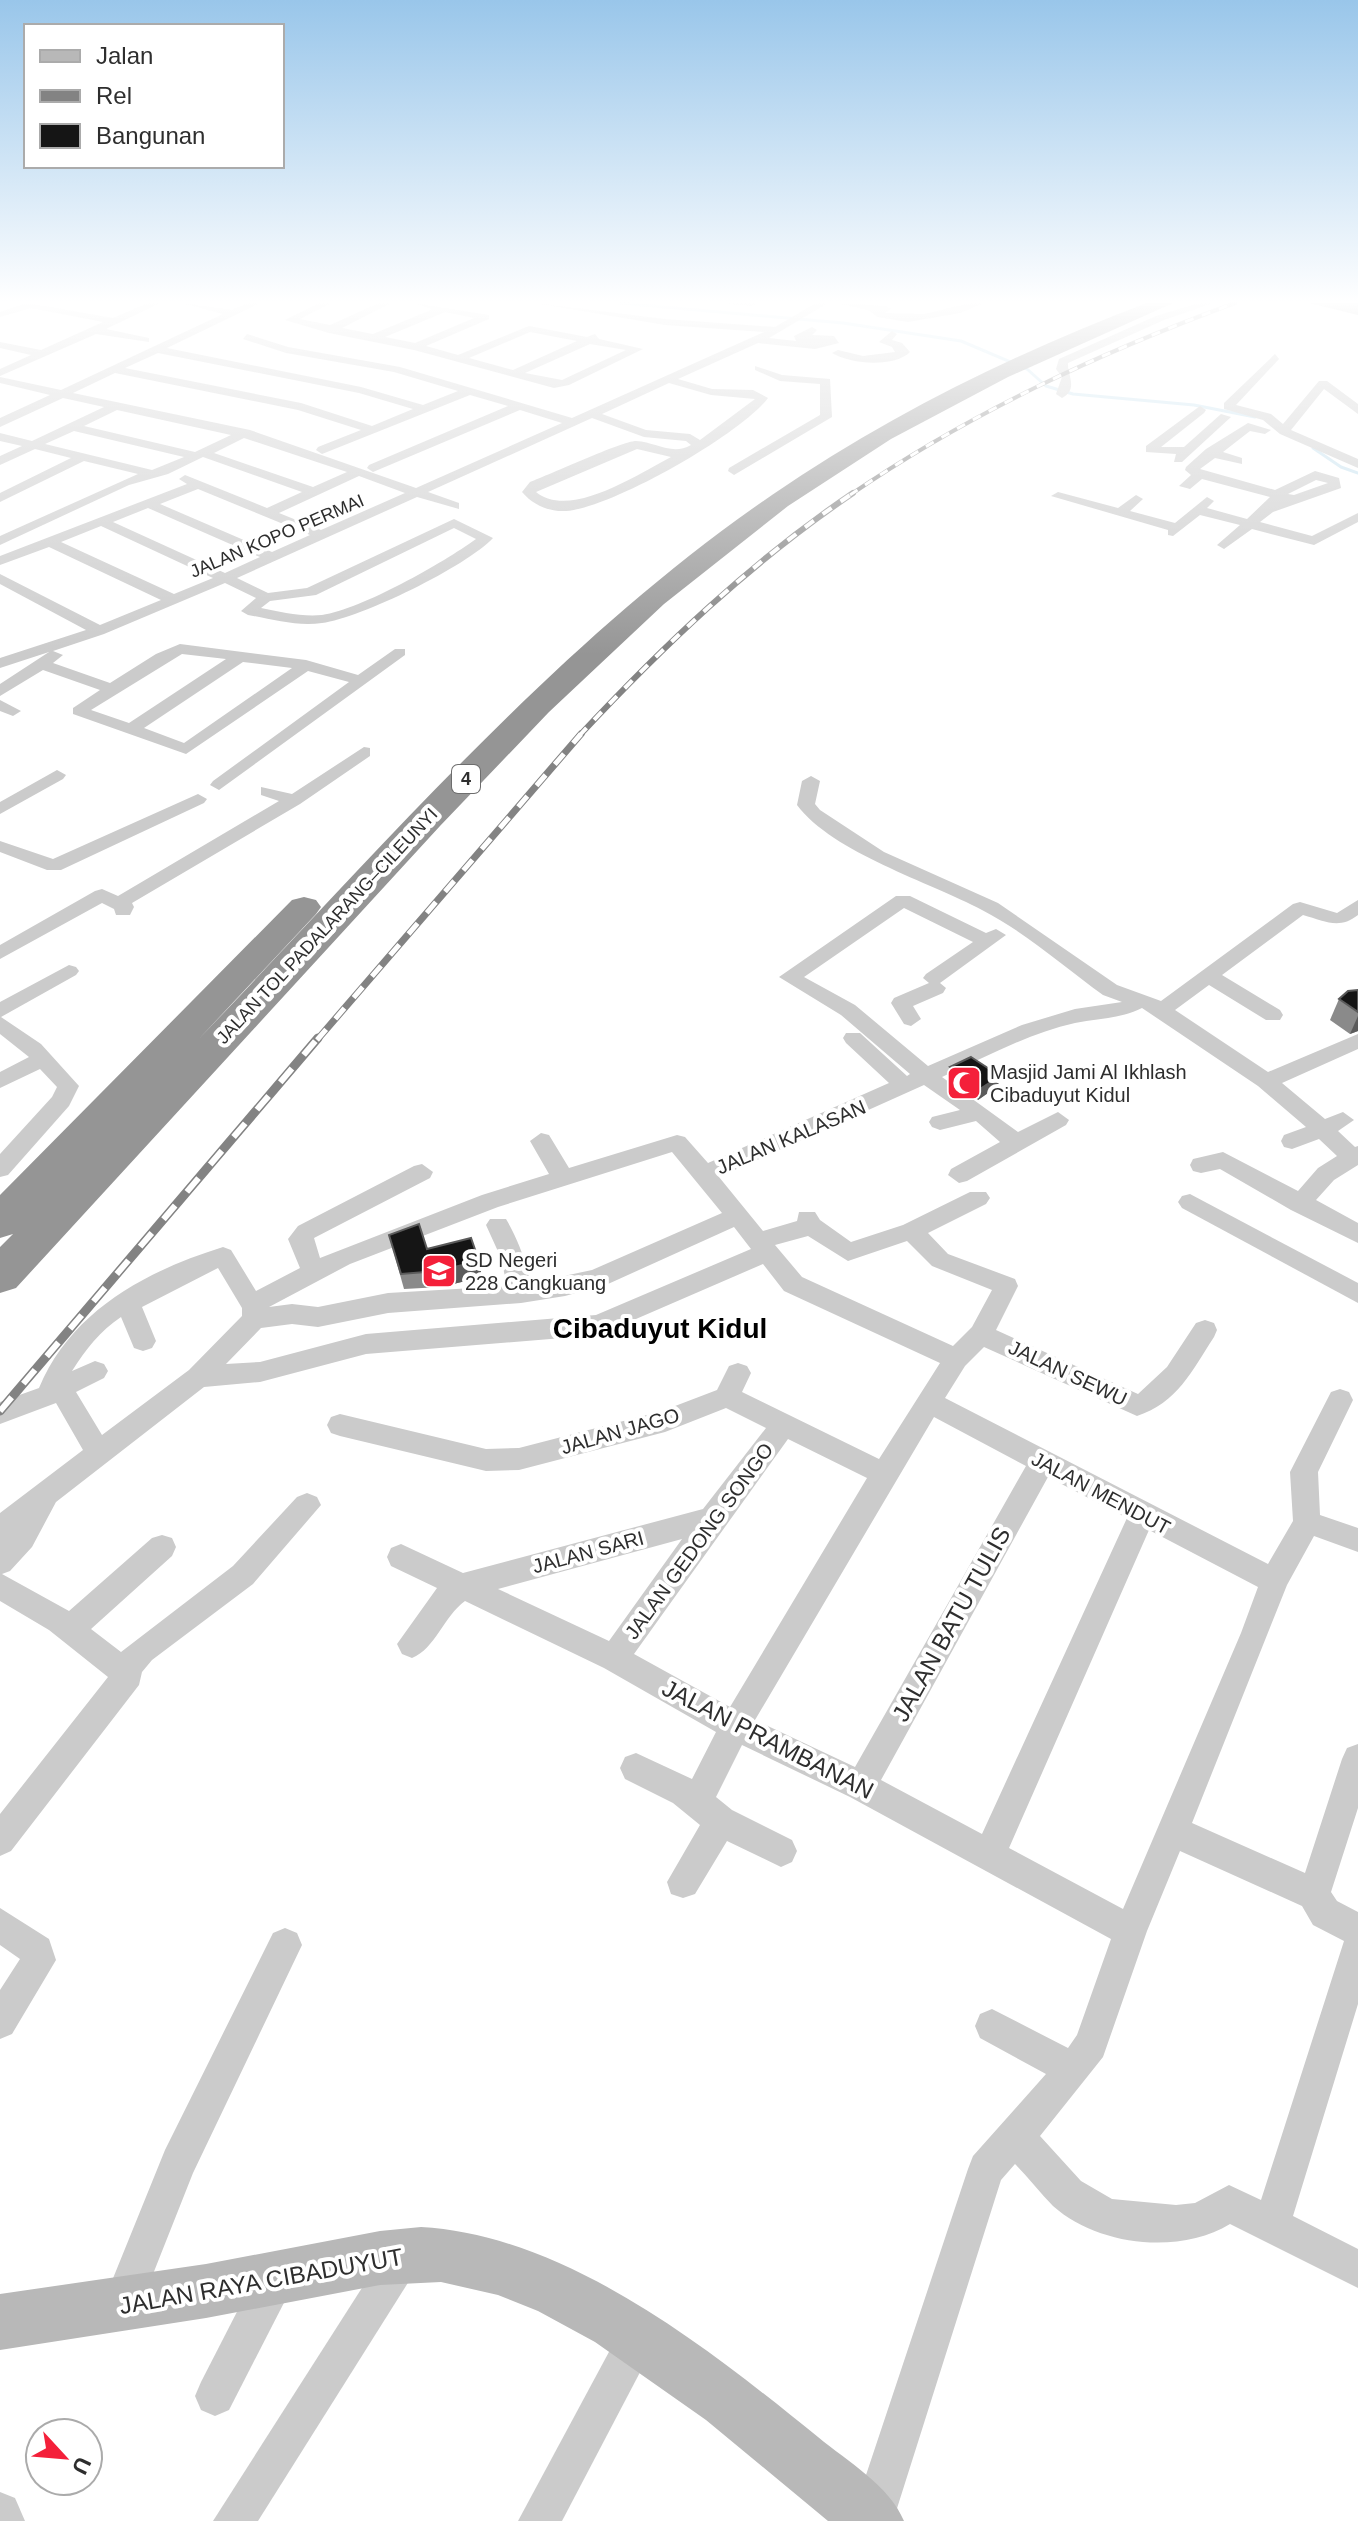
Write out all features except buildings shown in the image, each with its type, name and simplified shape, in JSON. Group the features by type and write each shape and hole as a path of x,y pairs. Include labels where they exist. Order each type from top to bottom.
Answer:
{"highway":[{"name":"JALAN TOL PADALARANG–CILEUNYI","path":"0,1222 466,739 598,616 723,518 821,451 883,421"},
{"name":"JALAN TOL PADALARANG–CILEUNYI","path":"0,1276 503,739 628,621 748,524 843,458 906,421"}],"main road":[{"name":"JALAN RAYA CIBADUYUT","path":"0,2322 121,2305 405,2254 441,2255 504,2270 587,2307 638,2338 676,2362 873,2520"}],"street":[{"path":"0,461 86,421"},
{"path":"190,421 322,450 366,470"},
{"path":"225,421 248,432 426,490 454,506"},
{"path":"345,421 373,430"},
{"path":"322,450 396,421"},
{"path":"269,512 484,421"},
{"path":"568,421 573,422"},
{"name":"JALAN KOPO PERMAI","path":"0,663 93,633 174,600 324,536 576,421"},
{"path":"610,421 644,433 684,437 698,445"},
{"path":"683,453 665,453 636,445 531,487 531,496 563,507 607,494 698,445 737,421"},
{"path":"734,471 825,421"},
{"path":"1186,421 1150,449 1161,453 1176,449 1187,451"},
{"path":"1217,421 1174,462 1299,500"},
{"path":"1230,421 1242,431"},
{"path":"1271,421 1284,431 1358,464"},
{"path":"1284,431 1292,421"},
{"path":"73,427 200,455 314,492"},
{"path":"1185,486 1210,452 1249,427 1265,430"},
{"path":"0,541 248,432"},
{"path":"636,445 637,436 644,433"},
{"path":"0,437 199,484 324,536"},
{"path":"1210,452 1238,461"},
{"path":"0,498 85,456"},
{"path":"1224,545 1268,509 1336,485 1329,478 1298,466"},
{"path":"561,475 607,494"},
{"path":"1268,509 1278,494 1315,475"},
{"path":"1058,496 1175,530 1230,481"},
{"path":"0,561 105,523 199,484"},
{"path":"1120,513 1136,499"},
{"path":"150,504 273,558"},
{"path":"1197,510 1314,541 1358,517"},
{"path":"105,523 266,597"},
{"path":"454,523 486,538 351,612 313,620 241,610 266,597 311,592 454,523"},
{"path":"52,543 174,600"},
{"path":"0,578 93,633 3,684"},
{"path":"311,592 351,612"},
{"path":"0,649 8,645 26,655"},
{"path":"306,665 186,749 79,712 111,689 180,649 306,665 362,681"},
{"path":"219,785 400,652"},
{"path":"129,731 240,657"},
{"path":"42,664 111,689"},
{"path":"3,947 102,895 121,907 262,816 294,800 364,752"},
{"path":"0,809 57,775"},
{"path":"811,781 806,805 814,814 878,856 991,907 1110,990 1135,1004 1161,1011 1333,1124 1354,1156 1326,1174 1299,1204"},
{"path":"267,791 294,800"},
{"path":"0,846 54,866 198,799"},
{"path":"915,1081 848,1010 789,977 819,961 832,947 903,900 985,940"},
{"path":"1161,1011 1300,908 1340,920 1358,906"},
{"path":"911,1019 901,1003 935,985 985,940 1020,925"},
{"path":"0,1011 69,971"},
{"path":"1207,975 1273,1015"},
{"name":"JALAN KALASAN","path":"956,1359 793,1284 704,1174 1029,1030 1075,1016 1135,1004"},
{"path":"0,1024 44,1058 66,1083 67,1092 0,1169"},
{"path":"853,1038 915,1081 980,1113 1015,1142"},
{"path":"1266,1081 1358,1041"},
{"path":"0,1081 44,1058"},
{"path":"940,1122 980,1113"},
{"path":"959,1175 1058,1120"},
{"path":"1292,1141 1333,1124"},
{"path":"541,1141 563,1178"},
{"path":"0,1529 198,1377 255,1312 313,1270 490,1201 677,1143 704,1174"},
{"path":"1201,1165 1223,1160 1358,1234"},
{"path":"313,1270 300,1239 306,1232 422,1172"},
{"path":"198,1377 260,1372 366,1344 599,1325 809,1222 846,1252 911,1231 978,1198"},
{"path":"1190,1202 1358,1294"},
{"path":"255,1312 318,1317 388,1303 521,1294 599,1277 739,1215"},
{"path":"498,1225 513,1258 521,1294"},
{"path":"683,1882 709,1812 735,1726 884,1474 956,1359 981,1334 1006,1286 940,1260 911,1231"},
{"path":"99,1453 55,1388 58,1368 113,1307 128,1303 170,1279 223,1256 255,1312"},
{"path":"128,1303 143,1341"},
{"name":"JALAN SEWU","path":"981,1334 1137,1405 1145,1404 1161,1391 1205,1330"},
{"path":"0,1413 28,1405 55,1388 95,1371"},
{"name":"JALAN JAGO","path":"340,1425 486,1460 519,1459 665,1421 733,1385 784,1425 884,1474"},
{"path":"873,2520 986,2169 1074,2070 1091,2045 1130,1931 1274,1581 1307,1522 1304,1472 1340,1400"},
{"name":"JALAN MENDUT","path":"930,1403 1274,1581"},
{"name":"JALAN GEDONG SONGO","path":"614,1658 712,1519 784,1425"},
{"name":"JALAN BATU TULIS","path":"861,1786 1042,1463"},
{"path":"0,1562 22,1538 48,1494"},
{"path":"123,1671 142,1650 243,1575 307,1505"},
{"path":"989,1856 1142,1515"},
{"name":"JALAN SARI","path":"464,1585 712,1519"},
{"path":"1307,1522 1358,1540"},
{"path":"70,1629 162,1547"},
{"name":"JALAN PRAMBANAN","path":"401,1557 614,1658 735,1726 861,1786 1130,1931"},
{"path":"412,1644 441,1602 464,1585"},
{"path":"0,1586 70,1629 128,1675 0,1840"},
{"path":"1314,1894 1358,1759"},
{"path":"636,1768 781,1851"},
{"path":"1173,1831 1314,1894 1325,1913 1358,1930"},
{"path":"0,1925 37,1951 39,1960 0,2022"},
{"path":"121,2305 178,2163 285,1945"},
{"path":"1272,2224 1358,1949"},
{"path":"992,2026 1074,2070"},
{"path":"1014,2135 1068,2194 1107,2217 1176,2224 1200,2221 1229,2204 1358,2269"},
{"path":"234,2521 405,2254"},
{"path":"215,2396 275,2279"},
{"path":"539,2521 638,2338"},
{"path":"0,2513 4,2521"}],"waterway":[{"path":"1313,448 1341,467 1358,473"}],"railway":[{"path":"853,493 972,421"},
{"path":"579,736 709,607 779,547 853,493"},
{"path":"317,1040 581,734"},
{"path":"0,1411 318,1038"}],"place":[{"name":"Masjid Jami Al Ikhlash Cibaduyut Kidul","path":"964,1083"},
{"name":"SD Negeri 228 Cangkuang","path":"439,1271"}],"district":[{"name":"Cibaduyut Kidul","path":"660,1328"}]}
